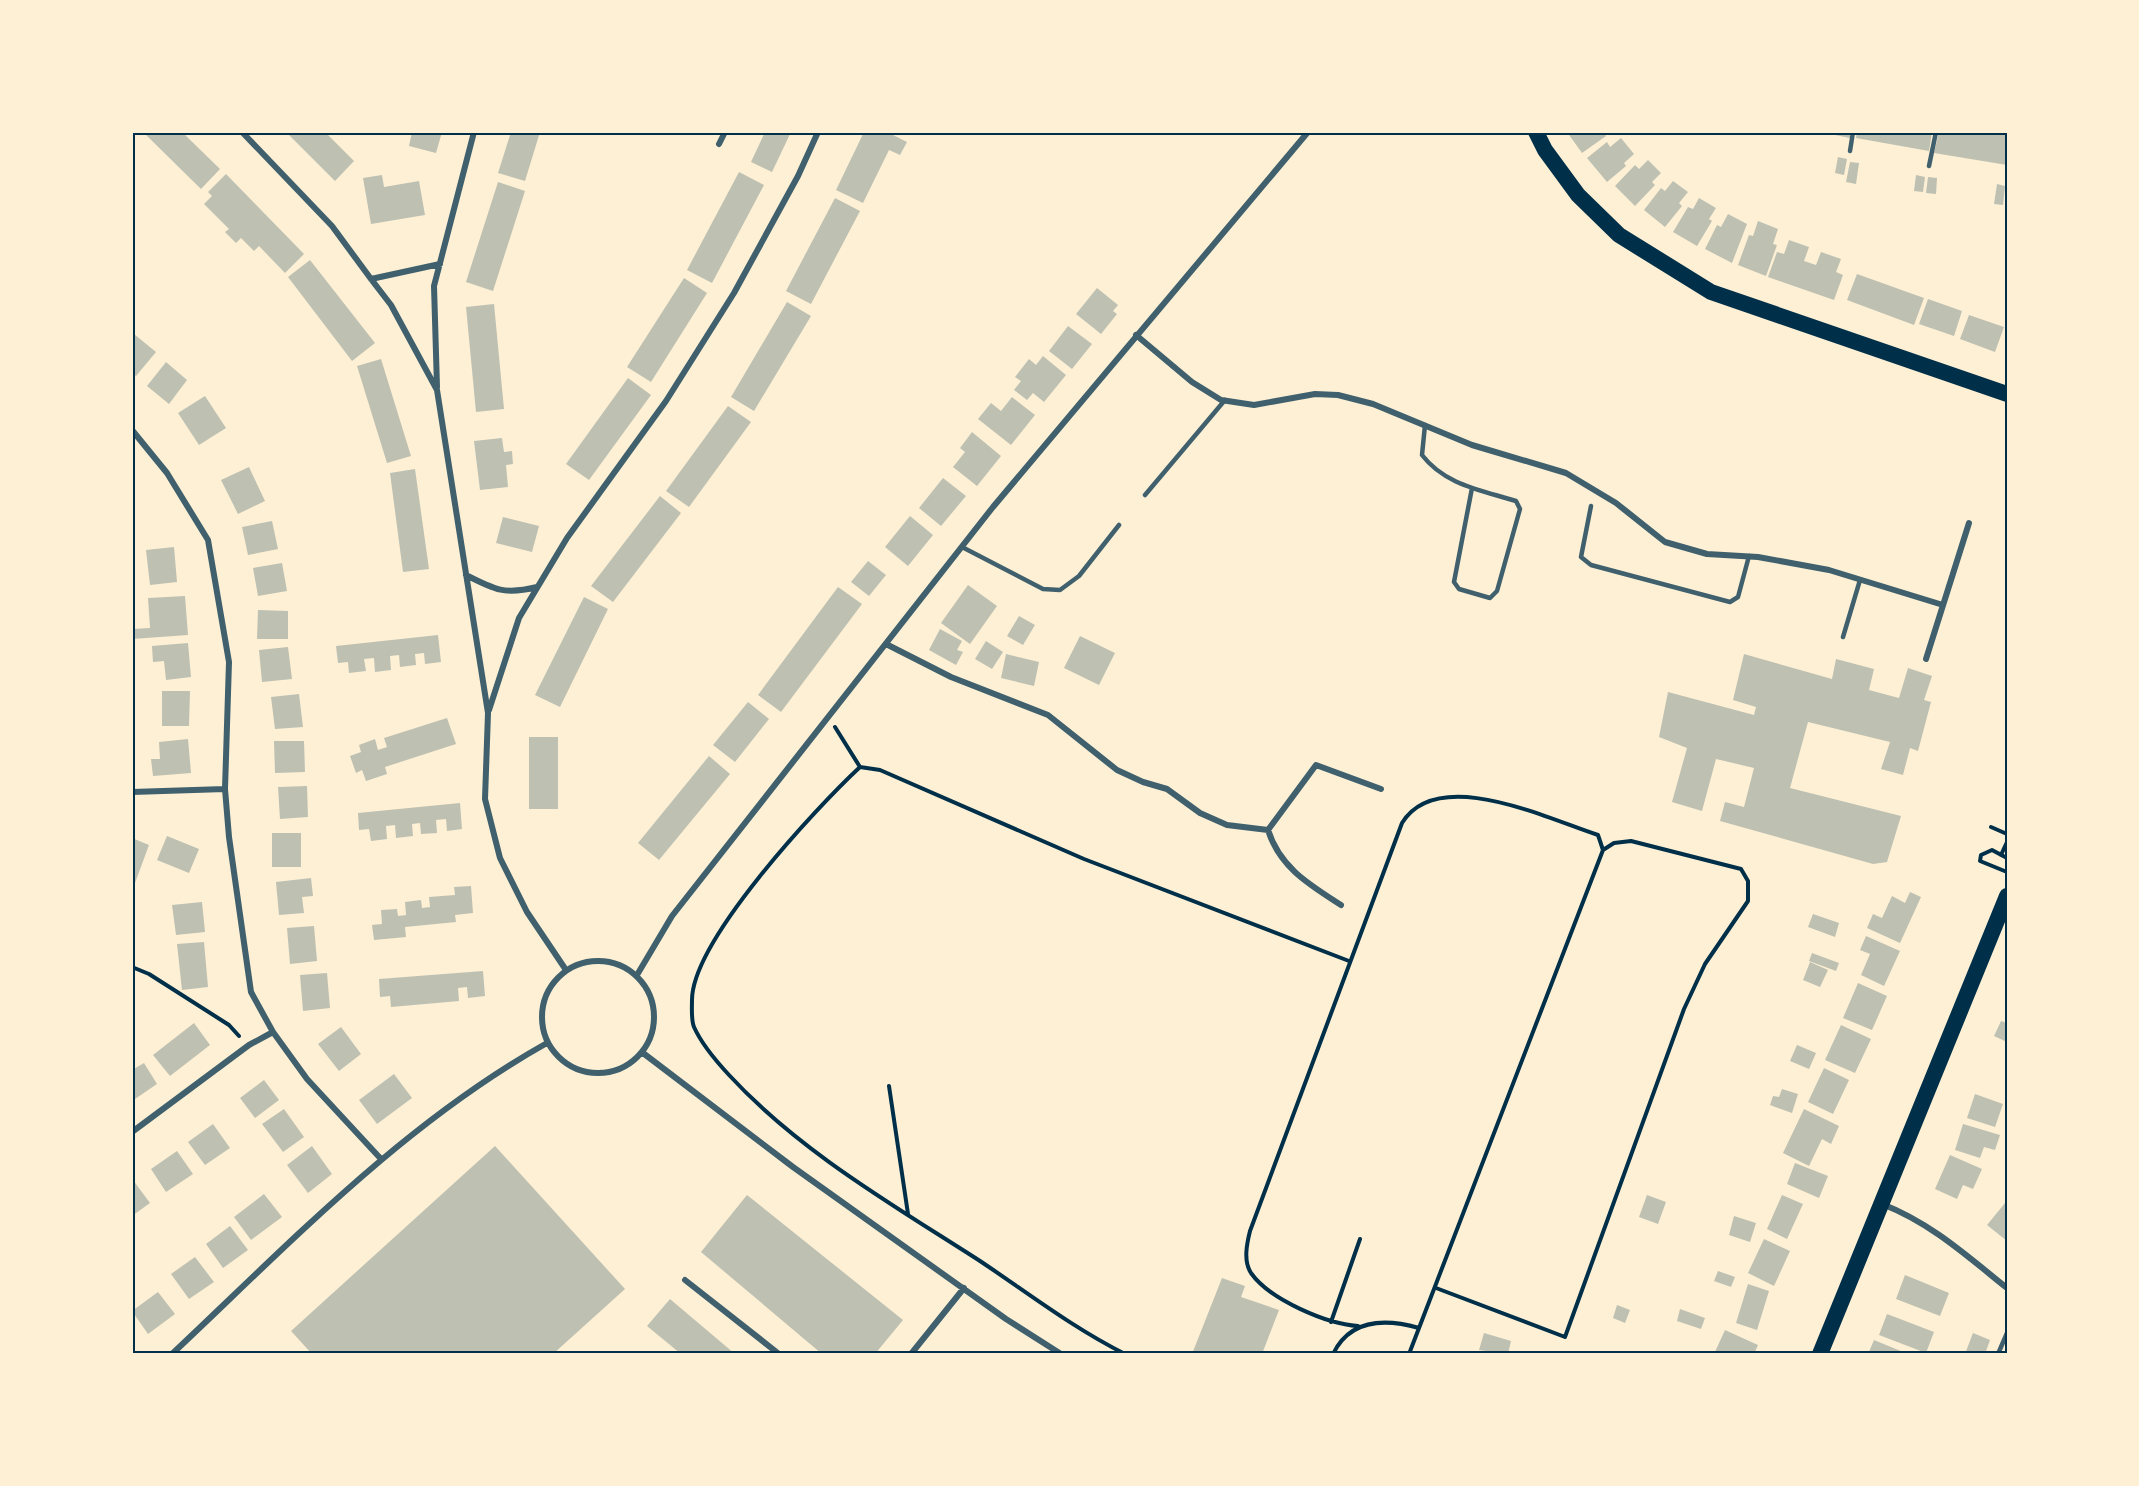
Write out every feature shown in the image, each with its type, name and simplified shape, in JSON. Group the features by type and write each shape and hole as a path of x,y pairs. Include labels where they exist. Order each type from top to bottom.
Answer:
{"highway":[{"path":"1536,132 1545,150 1578,195 1619,235 1711,292 2007,394"},
{"path":"1820,1354 2007,896"}],"street":[{"path":"242,132 332,226 391,305 437,390"},
{"path":"474,132 434,286 437,390 488,713 484,799 500,858 527,912 566,970"},
{"path":"719,144 725,132"},
{"path":"488,713 519,618 567,538 666,401 734,293 798,176 818,132"},
{"path":"637,975 672,916 962,547 1136,335 1308,132"},
{"path":"371,279 440,264"},
{"path":"1136,335 1192,382 1225,400 1254,405 1315,394 1338,395 1373,404 1472,445 1566,473 1616,503 1665,542 1707,554 1749,556 1829,570 1943,605"},
{"path":"132,430 167,473 208,540 229,662 225,789 228,837 251,992 273,1032 307,1078 381,1159"},
{"path":"1926,659 1968,523"},
{"path":"466,575 494,590 513,593 537,588"},
{"path":"886,644 951,677 1048,715 1117,770 1143,782 1167,789 1200,813 1227,825 1268,830"},
{"path":"1268,830 1316,765 1381,789"},
{"path":"132,792 225,789"},
{"path":"1268,830 1273,846 1283,862 1304,881 1341,905"},
{"path":"592,960 615,963 637,975 650,994 656,1020 643,1053 616,1072 591,1074 567,1066 547,1043 541,1015 550,986 566,970 592,960"},
{"path":"132,1132 249,1045 273,1032"},
{"path":"172,1354 381,1159 502,1069 547,1043"},
{"path":"643,1053 793,1167 1006,1319 1061,1354"},
{"path":"1881,1204 1905,1213 1936,1231 2007,1288"},
{"path":"685,1280 779,1354"},
{"path":"911,1354 964,1288"}],"lane":[{"path":"1850,151 1853,132"},
{"path":"1929,166 1936,132"},
{"path":"1145,495 1225,400"},
{"path":"1425,425 1422,455 1431,467 1451,482 1472,488 1516,501 1520,509 1497,591 1490,598 1458,589 1454,582 1472,488"},
{"path":"1591,506 1581,557 1591,565 1730,602 1738,597 1749,556"},
{"path":"962,547 1043,589 1060,590 1072,584 1119,525"},
{"path":"1843,637 1860,580"},
{"path":"1998,1354 2007,1333"}],"path":[{"path":"828,717 860,767 880,770 1084,859 1349,961"},
{"path":"860,767 774,860 721,930 701,965 692,997 693,1026 711,1056 756,1104 827,1160 1063,1320 1125,1354"},
{"path":"1419,1328 1393,1323 1359,1326 1331,1322 1294,1305 1261,1283 1251,1272 1246,1251 1250,1231 1402,823 1412,810 1430,799 1450,795 1490,800 1598,835 1603,850"},
{"path":"1991,827 2007,834"},
{"path":"1409,1354 1603,850 1614,843 1631,841 1741,870 1748,881 1748,901 1713,950 1684,1009 1565,1337 1436,1288"},
{"path":"2001,855 2007,842"},
{"path":"2007,858 1992,850 1981,855 1980,861 2007,872"},
{"path":"132,967 149,974 229,1025 249,1045"},
{"path":"889,1086 908,1214"},
{"path":"1331,1322 1360,1239"},
{"path":"1333,1354 1342,1338 1359,1326"}],"building":[{"path":"143,132 182,132 220,169 201,189"},
{"path":"286,132 325,132 354,161 335,181"},
{"path":"412,132 442,132 436,153 409,146"},
{"path":"511,132 540,132 525,181 498,173"},
{"path":"765,132 791,132 772,172 751,162"},
{"path":"864,132 894,132 893,135 907,142 900,155 889,150 863,203 836,190"},
{"path":"1567,132 1603,132 1606,136 1582,153"},
{"path":"1820,132 1851,132 1850,138"},
{"path":"1857,132 1932,132 1929,151 1856,138"},
{"path":"1939,132 1970,132 1982,135 1984,132 2005,135 2007,165 1934,153"},
{"path":"1621,138 1634,154 1624,163 1626,166 1607,182 1587,158 1607,142 1610,147"},
{"path":"1838,157 1847,159 1844,175 1835,173"},
{"path":"1648,160 1661,173 1652,182 1655,185 1635,206 1615,186 1635,165 1639,169"},
{"path":"1850,162 1859,163 1856,184 1846,182"},
{"path":"739,172 764,185 712,283 687,270"},
{"path":"226,174 304,254 285,273 259,246 254,251 241,238 236,243 225,232 229,229 204,204 212,196 208,192"},
{"path":"382,175 384,187 419,181 425,215 371,224 363,178"},
{"path":"1916,175 1925,177 1923,192 1914,191"},
{"path":"1928,177 1937,178 1936,194 1926,193"},
{"path":"1673,181 1688,192 1679,203 1682,206 1665,227 1644,210 1661,188 1665,191"},
{"path":"498,182 525,191 493,291 466,282"},
{"path":"1997,184 2005,186 2003,205 1994,204"},
{"path":"835,198 860,211 811,304 786,291"},
{"path":"1699,198 1716,208 1709,219 1712,221 1697,246 1673,232 1688,207 1693,209"},
{"path":"1728,214 1747,224 1732,263 1705,249 1717,225 1721,227"},
{"path":"1758,221 1778,229 1773,244 1777,245 1766,276 1738,265 1749,235 1753,236"},
{"path":"1789,240 1809,247 1804,261 1816,265 1821,252 1841,259 1836,272 1843,275 1834,300 1768,277 1777,252 1784,254"},
{"path":"310,260 375,343 352,361 288,277"},
{"path":"1857,274 1924,298 1914,325 1847,300"},
{"path":"684,278 707,293 651,382 627,367"},
{"path":"1097,288 1118,305 1113,311 1117,314 1101,334 1076,314"},
{"path":"1928,299 1962,311 1954,336 1919,324"},
{"path":"787,302 811,316 754,411 731,397"},
{"path":"494,304 504,409 476,412 466,307"},
{"path":"1969,315 2004,327 1995,352 1960,339"},
{"path":"1068,326 1092,344 1072,369 1049,351"},
{"path":"134,334 156,352 136,376 132,373"},
{"path":"1043,356 1066,375 1044,402 1033,393 1027,400 1014,390 1021,381 1015,377 1029,359 1036,365"},
{"path":"381,359 411,456 387,463 357,366"},
{"path":"166,362 187,380 169,404 147,386"},
{"path":"628,378 651,395 589,480 566,464"},
{"path":"205,396 226,428 199,445 178,413"},
{"path":"1012,397 1035,415 1011,445 978,419 991,403 1001,411"},
{"path":"728,406 751,422 689,507 666,491"},
{"path":"972,432 1001,456 977,486 953,467 965,452 960,448"},
{"path":"502,438 504,452 512,451 513,464 506,465 508,487 480,490 474,441"},
{"path":"249,467 265,501 238,514 221,480"},
{"path":"415,469 429,569 403,572 390,473"},
{"path":"943,478 966,496 941,526 919,508"},
{"path":"660,496 681,513 613,602 591,586"},
{"path":"910,516 933,535 908,566 885,547"},
{"path":"503,517 539,526 532,552 496,543"},
{"path":"272,521 278,549 248,555 242,527"},
{"path":"174,547 177,582 150,585 146,550"},
{"path":"868,561 886,575 869,596 851,582"},
{"path":"282,563 287,591 258,596 253,568"},
{"path":"968,585 997,606 970,644 941,623"},
{"path":"838,587 862,604 781,712 758,695"},
{"path":"185,596 188,635 132,639 132,629 150,628 148,598"},
{"path":"584,597 608,609 560,707 535,695"},
{"path":"258,610 288,611 288,639 257,639"},
{"path":"1019,616 1035,625 1023,645 1007,636"},
{"path":"940,629 962,641 957,650 963,652 956,665 929,650"},
{"path":"438,635 441,662 425,664 424,653 415,654 416,665 400,667 399,655 390,656 391,670 375,672 374,658 364,659 366,671 349,673 348,662 338,663 336,646"},
{"path":"1080,636 1115,653 1099,685 1064,668"},
{"path":"986,641 1003,652 992,669 975,659"},
{"path":"188,643 191,677 166,680 164,661 153,662 152,646"},
{"path":"288,647 292,679 262,682 259,650"},
{"path":"1006,654 1039,662 1034,686 1001,678"},
{"path":"1744,654 1832,679 1836,659 1874,669 1869,690 1899,698 1908,668 1932,676 1924,700 1931,702 1918,751 1910,748 1903,775 1881,769 1890,742 1808,722 1790,788 1901,816 1887,862 1873,864 1720,821 1725,802 1744,807 1754,768 1716,759 1702,811 1672,802 1687,748 1659,737 1668,692 1754,715 1756,707 1733,700"},
{"path":"162,691 190,691 189,726 162,726"},
{"path":"299,694 303,727 275,729 271,697"},
{"path":"748,702 769,719 735,762 713,745"},
{"path":"447,718 456,744 385,767 387,774 366,781 362,770 356,773 350,756 361,752 359,745 375,739 378,750 387,747 384,738"},
{"path":"529,737 558,737 558,809 529,809"},
{"path":"188,739 191,773 153,776 151,759 160,759 159,742"},
{"path":"274,741 304,741 305,772 275,773"},
{"path":"709,756 730,774 659,860 638,843"},
{"path":"307,786 308,817 280,819 278,787"},
{"path":"460,803 462,829 447,831 446,819 436,820 437,833 421,834 420,823 412,824 413,836 396,838 395,825 386,826 387,839 371,841 369,829 359,830 358,813"},
{"path":"272,833 301,833 301,867 272,867"},
{"path":"167,836 199,849 189,873 157,860"},
{"path":"132,838 149,845 135,883 132,882"},
{"path":"311,878 313,896 302,897 304,913 279,915 276,882"},
{"path":"471,886 473,913 455,915 456,922 405,927 406,937 374,940 372,925 382,924 381,910 397,909 398,916 406,915 405,902 421,900 422,908 430,907 429,897 455,895 454,887"},
{"path":"1910,892 1921,897 1900,943 1867,928 1873,914 1882,918 1892,896 1905,903"},
{"path":"202,902 205,932 176,935 172,905"},
{"path":"1813,914 1839,923 1835,937 1808,927"},
{"path":"314,926 317,961 290,964 287,928"},
{"path":"1866,936 1900,951 1884,986 1861,975 1870,954 1860,950"},
{"path":"204,942 208,987 182,990 177,944"},
{"path":"1812,953 1839,963 1836,971 1809,961"},
{"path":"1810,962 1828,970 1820,987 1803,980"},
{"path":"483,971 485,996 468,998 467,987 458,988 459,1001 391,1007 390,996 380,997 379,979"},
{"path":"327,973 330,1008 303,1011 300,975"},
{"path":"1858,983 1887,996 1872,1030 1843,1018"},
{"path":"2001,1021 2007,1023 2007,1042 1994,1036"},
{"path":"194,1023 210,1045 170,1076 153,1055"},
{"path":"1841,1025 1871,1039 1855,1073 1825,1060"},
{"path":"341,1027 361,1054 339,1071 318,1044"},
{"path":"1797,1045 1816,1053 1809,1069 1790,1061"},
{"path":"144,1063 157,1084 132,1101 132,1070"},
{"path":"1824,1068 1849,1080 1833,1114 1808,1102"},
{"path":"394,1074 412,1098 377,1124 359,1100"},
{"path":"264,1080 279,1100 255,1118 240,1098"},
{"path":"1782,1089 1798,1094 1792,1113 1770,1105 1773,1096 1779,1097"},
{"path":"1975,1094 2003,1104 1995,1127 1967,1118"},
{"path":"284,1109 304,1137 283,1152 262,1124"},
{"path":"1804,1109 1839,1126 1831,1144 1822,1139 1809,1166 1783,1153"},
{"path":"213,1124 230,1148 205,1165 188,1142"},
{"path":"1963,1124 2000,1135 1995,1150 1984,1147 1980,1158 1955,1150"},
{"path":"312,1146 332,1174 308,1193 287,1165"},
{"path":"495,1146 625,1289 553,1354 312,1354 291,1331"},
{"path":"177,1151 193,1174 166,1192 151,1169"},
{"path":"1950,1155 1982,1169 1973,1189 1963,1185 1957,1199 1935,1189"},
{"path":"1795,1163 1828,1176 1819,1198 1787,1184"},
{"path":"132,1181 150,1203 132,1216"},
{"path":"264,1194 282,1217 251,1240 234,1217"},
{"path":"747,1195 903,1320 875,1354 822,1354 701,1252"},
{"path":"1647,1195 1666,1202 1658,1224 1639,1217"},
{"path":"1782,1195 1803,1204 1787,1239 1767,1229"},
{"path":"2005,1203 2007,1204 2007,1241 1987,1225"},
{"path":"1734,1216 1756,1223 1750,1242 1729,1235"},
{"path":"230,1226 248,1250 223,1268 206,1244"},
{"path":"1764,1239 1790,1251 1774,1286 1748,1273"},
{"path":"195,1257 214,1282 189,1299 171,1274"},
{"path":"1718,1271 1735,1277 1731,1287 1714,1281"},
{"path":"1905,1275 1949,1293 1940,1316 1896,1299"},
{"path":"1222,1278 1245,1286 1241,1297 1279,1310 1262,1354 1192,1354"},
{"path":"1748,1284 1769,1291 1757,1330 1736,1323"},
{"path":"158,1292 175,1314 148,1334 132,1311"},
{"path":"670,1299 735,1354 681,1354 647,1326"},
{"path":"1617,1305 1630,1310 1625,1323 1613,1318"},
{"path":"1680,1309 1705,1318 1701,1329 1677,1321"},
{"path":"1887,1314 1934,1332 1926,1353 1879,1335"},
{"path":"1725,1330 1758,1345 1754,1354 1714,1354"},
{"path":"1484,1333 1511,1341 1508,1354 1479,1350"},
{"path":"1973,1333 1990,1340 1985,1354 1965,1354"},
{"path":"1874,1340 1908,1354 1868,1354"}]}
